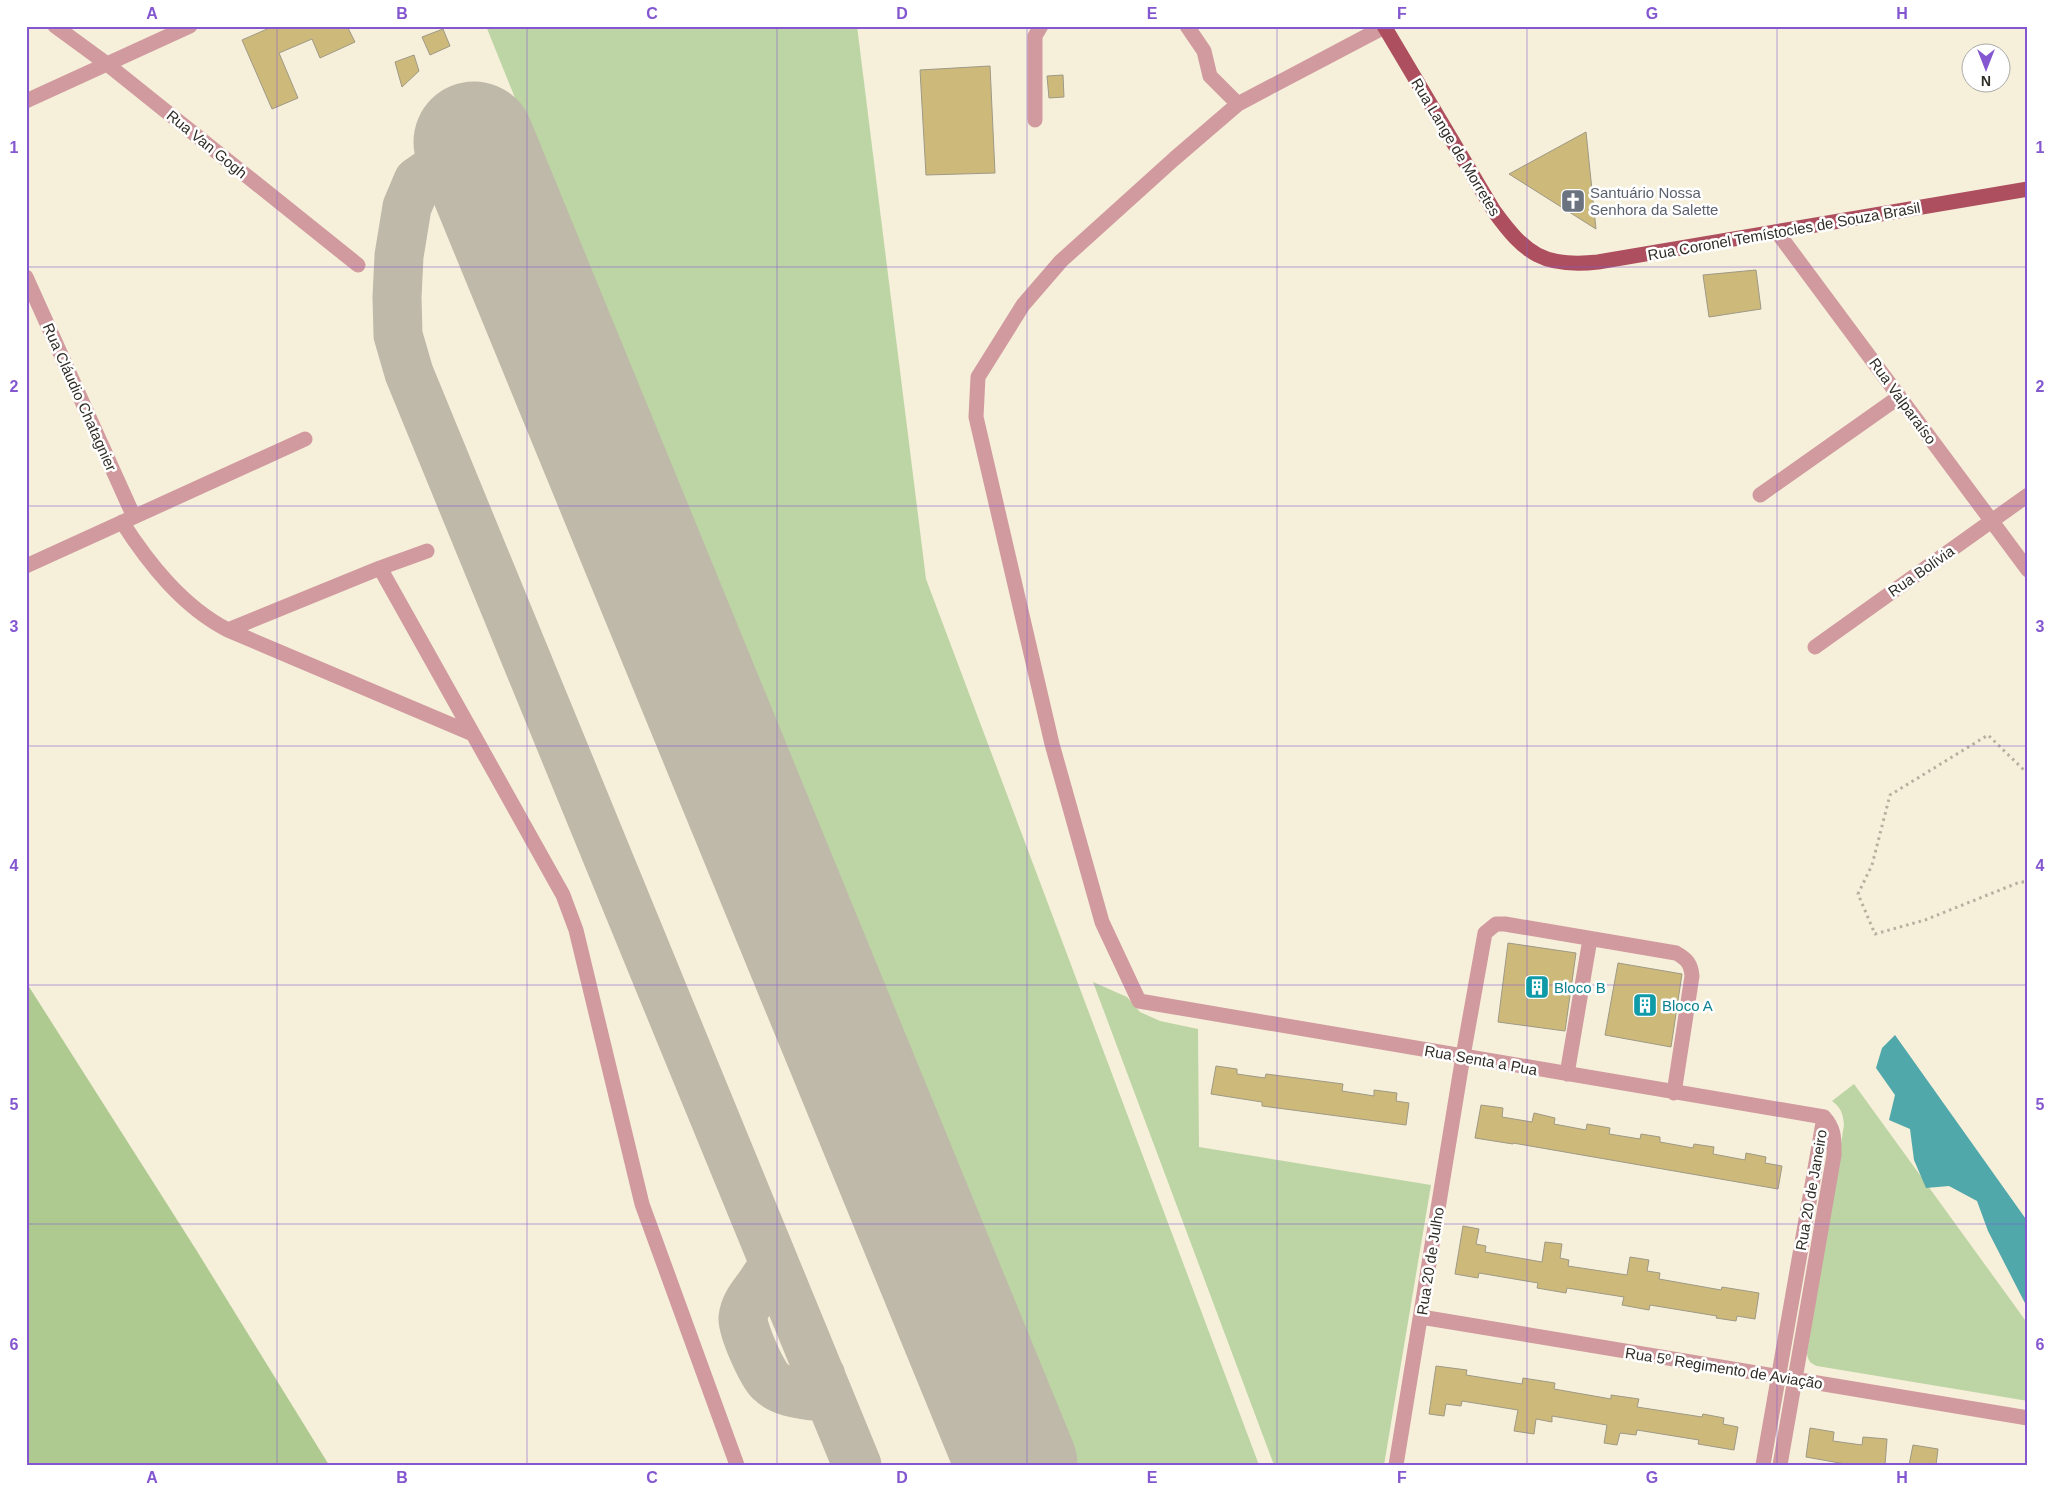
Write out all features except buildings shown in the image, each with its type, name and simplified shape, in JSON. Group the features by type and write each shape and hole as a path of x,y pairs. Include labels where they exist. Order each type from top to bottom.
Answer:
{"main road":[{"name":"Rua Lange de Morretes","path":"1384,27 1494,211 1508,230 1526,248 1540,258"},
{"name":"Rua Coronel Temístocles de Souza Brasil","path":"1540,258 1558,263 1584,264 2028,190"}],"street":[{"name":"Rua Van Gogh","path":"55,26 107,64 358,265"},
{"path":"26,101 190,26"},
{"path":"1035,120 1035,36 1041,26"},
{"path":"1187,26 1204,50 1210,76 1238,104 1384,27"},
{"name":"Rua Senta a Pua","path":"1238,104 1061,261 1023,305 978,377 976,417 1052,744 1102,922 1139,1000 1674,1093 1824,1117"},
{"name":"Rua Valparaíso","path":"1777,232 2028,570"},
{"name":"Rua Cláudio Chatagnier","path":"26,276 141,553 195,610 228,630 472,734"},
{"path":"1760,495 1900,397"},
{"path":"26,566 305,439"},
{"name":"Rua Bolívia","path":"1815,647 2028,496"},
{"path":"228,630 380,568 427,551"},
{"path":"380,568 563,895 576,930 642,1204 736,1465"},
{"name":"Rua 20 de Julho","path":"1396,1465 1485,933 1496,924 1504,924 1676,953 1685,958 1691,966 1692,976 1674,1093"},
{"path":"1567,1074 1590,938"},
{"name":"Rua 20 de Janeiro","path":"1763,1465 1824,1117"},
{"name":"Rua 20 de Janeiro","path":"1780,1465 1834,1155 1834,1137 1831,1125 1824,1117"},
{"name":"Rua 5º Regimento de Aviação","path":"1421,1317 2028,1418"}],"path":[{"path":"2028,774 1988,735 1890,796 1872,865 1858,894 1875,934 1925,920 2020,882 2028,882"}],"green space":[{"path":"486,26 857,26 926,579 1259,1465 1067,1465"},
{"path":"26,982 195,1248 329,1465 26,1465"},
{"path":"1093,982 1127,997 1140,1012 1160,1021 1198,1029 1199,1147 1431,1185 1384,1465 1274,1465"},
{"path":"1854,1084 2028,1324 2028,1401 1817,1366 1809,1360 1807,1353 1844,1125 1841,1111 1832,1101"}],"water":[{"path":"1895,1035 2028,1222 2028,1309 1988,1231 1977,1201 1949,1186 1926,1188 1914,1160 1910,1129 1889,1120 1895,1095 1876,1068 1882,1048"}],"taxiway":[{"path":"474,142 418,181 407,207 399,256 397,297 398,335 409,373 857,1465"},
{"path":"773,1260 768,1274 744,1312 744,1324 753,1351 762,1370 770,1381 784,1390 813,1396 821,1376"}],"runway":[{"path":"474,142 1017,1465"}],"place":[{"name":"Santuário Nossa Senhora da Salette","path":"1573,201"},
{"name":"Bloco B","path":"1537,987"},
{"name":"Bloco A","path":"1645,1005"}]}
